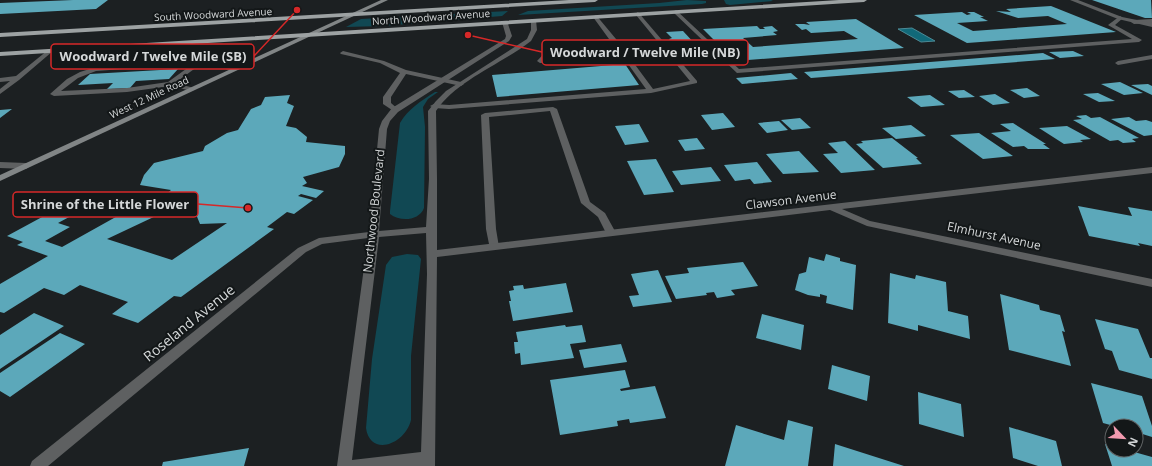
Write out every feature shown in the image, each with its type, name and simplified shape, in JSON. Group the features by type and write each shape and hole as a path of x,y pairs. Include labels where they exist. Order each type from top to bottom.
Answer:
{"main road":[{"name":"West 12 Mile Road","path":"0,178 385,0"},
{"name":"South Woodward Avenue","path":"0,35 595,0"},
{"path":"784,0 803,4"},
{"name":"North Woodward Avenue","path":"0,54 308,35 506,20 596,17 864,0"},
{"path":"518,10 531,4"},
{"path":"533,20 574,14 710,4"},
{"path":"0,41 125,33 222,22"}],"street":[{"path":"1073,0 1120,18 1152,25"},
{"path":"676,12 737,71 1139,40 1111,25 1120,18"},
{"path":"434,106 449,107 651,91 695,82 638,14"},
{"path":"596,17 651,91"},
{"name":"Northwood Boulevard","path":"344,466 374,234 383,129 386,121 395,110 507,40 509,36 506,20"},
{"path":"353,466 428,462 432,254 430,230 433,179 432,118 434,106 446,94 529,40 534,30 533,20"},
{"path":"1134,22 1152,21"},
{"path":"614,40 556,44 540,61 625,55"},
{"path":"117,67 138,46"},
{"path":"0,92 50,52"},
{"path":"343,53 382,62 404,72 461,84"},
{"path":"1118,63 1152,57"},
{"path":"170,84 200,62"},
{"path":"192,89 170,84 127,90 54,94 79,73 97,68 200,62 235,69"},
{"path":"395,110 387,104 387,97 402,78 404,72"},
{"path":"0,80 18,78"},
{"path":"494,246 491,229 485,115 553,109 586,203 602,215 611,233"},
{"path":"0,165 26,166"},
{"name":"Clawson Avenue","path":"432,254 832,208 900,198 1152,170"},
{"name":"Elmhurst Avenue","path":"832,208 867,223 1152,283"},
{"name":"Roseland Avenue","path":"37,466 302,250 319,241 344,237 430,230"}],"shaded area":[{"path":"687,0 706,1 706,3 518,15 528,11"},
{"path":"724,0 773,1 730,5 726,4"},
{"path":"508,11 502,16 383,26 346,27 361,19"},
{"path":"912,28 935,41 921,42 898,29"},
{"path":"435,92 438,92 428,99 423,107 425,127 424,208 418,216 414,218 404,219 394,217 390,214 390,211 400,123 411,109"},
{"path":"407,254 418,255 421,259 411,356 411,420 408,429 402,436 388,444 380,445 369,437 366,428 372,359 386,265 392,257"}],"building":[{"path":"108,0 96,9 0,14 0,3"},
{"path":"1092,0 1151,0 1152,18 1145,18"},
{"path":"1051,6 1116,32 967,43 914,15 962,12 967,15 971,14 967,12 974,12 984,17 980,17 988,21 957,23 973,31 1067,24 1048,16 1018,18 996,11 1011,12 1006,9"},
{"path":"856,19 904,48 735,61 703,29 757,26 760,29 765,29 763,27 772,26 778,31 773,32 777,35 743,38 753,47 858,39 844,31 811,33 806,29 802,30 795,24 810,25 806,22"},
{"path":"683,31 708,58 690,59 669,39 672,38 666,32"},
{"path":"1073,51 1084,56 1060,58 1049,52"},
{"path":"1043,53 1055,59 811,78 804,72"},
{"path":"625,64 639,85 497,97 492,75"},
{"path":"178,69 169,79 136,81 130,88 107,89 113,83 78,85 90,74"},
{"path":"791,73 798,79 742,84 736,78"},
{"path":"1120,82 1143,93 1124,95 1101,84"},
{"path":"1148,84 1152,86 1152,95 1131,85"},
{"path":"1027,88 1040,96 1024,98 1010,90"},
{"path":"964,90 975,97 959,98 948,91"},
{"path":"1098,93 1115,101 1099,102 1083,94"},
{"path":"995,94 1010,103 993,105 979,96"},
{"path":"290,95 287,103 294,106 286,126 296,128 307,137 306,142 345,146 345,154 339,167 303,177 307,183 302,186 324,191 316,198 301,194 298,196 313,200 294,214 287,212 267,227 274,229 181,297 174,296 138,323 112,314 128,302 80,285 64,295 44,288 4,313 0,312 0,284 48,256 17,245 23,242 7,236 55,210 71,216 58,223 70,227 45,241 62,247 139,204 146,206 159,200 171,190 140,185 144,175 154,163 203,151 205,146 227,133 238,130 251,109 261,105 265,97","holes":["191,202 200,224 227,223 172,260 107,239 177,206"]},
{"path":"930,95 945,105 921,107 907,97"},
{"path":"12,109 0,118 0,110"},
{"path":"723,113 735,127 712,130 701,115"},
{"path":"1086,115 1091,118 1100,117 1139,138 1132,139 1136,142 1123,143 1118,140 1110,141 1073,120 1082,119 1076,116"},
{"path":"1129,117 1136,121 1146,120 1152,122 1152,135 1144,136 1111,119"},
{"path":"800,118 811,128 792,130 781,120"},
{"path":"779,121 788,130 767,133 758,123"},
{"path":"1013,123 1046,144 1043,144 1050,149 1028,149 1024,146 1013,147 991,133 1011,131 1000,124"},
{"path":"639,124 649,142 625,145 615,126"},
{"path":"911,125 926,136 896,139 882,128"},
{"path":"1067,126 1091,139 1080,140 1083,142 1064,144 1039,128"},
{"path":"979,133 1013,156 983,159 950,135"},
{"path":"697,138 705,149 685,151 678,140"},
{"path":"892,138 918,158 916,158 922,164 883,168 856,144 863,143 861,141"},
{"path":"845,141 875,170 841,173 823,154 838,153 828,143"},
{"path":"799,151 819,172 783,174 766,154"},
{"path":"656,159 674,192 644,195 627,161"},
{"path":"757,162 772,182 754,184 750,179 735,181 724,165"},
{"path":"711,167 721,181 681,185 672,171"},
{"path":"1078,206 1132,216 1128,207 1152,211 1152,246 1138,243 1140,246 1089,236"},
{"path":"826,254 840,258 840,261 856,265 853,310 826,303 827,296 820,294 820,297 808,295 795,290 799,274 806,272 809,257 824,261"},
{"path":"743,262 758,286 731,290 735,295 717,298 714,292 706,293 707,295 676,299 665,276 689,273 687,268"},
{"path":"658,270 672,302 633,307 629,296 639,295 631,274"},
{"path":"890,273 915,279 916,275 946,282 948,311 968,316 970,339 918,325 918,331 888,323"},
{"path":"566,283 573,312 513,321 509,301 511,301 509,291 514,290 513,286 523,285 524,289"},
{"path":"1000,294 1039,305 1040,310 1060,315 1065,332 1062,331 1071,366 1009,350"},
{"path":"34,313 64,326 0,369 0,335"},
{"path":"762,314 804,325 801,350 756,338"},
{"path":"1095,319 1138,329 1150,358 1152,358 1152,379 1119,370 1112,351 1105,349"},
{"path":"565,325 566,327 582,325 586,342 570,344 574,358 521,365 520,353 515,354 514,342 518,342 516,332"},
{"path":"60,333 85,344 10,397 0,391 0,373"},
{"path":"621,344 627,362 584,368 579,350"},
{"path":"832,365 870,376 867,401 828,389"},
{"path":"625,370 630,387 620,389 621,391 655,386 666,418 630,423 629,419 617,421 618,426 560,435 550,380"},
{"path":"1091,383 1142,396 1152,426 1152,437 1144,434 1144,418 1104,418 1103,423"},
{"path":"918,392 961,404 964,437 919,424"},
{"path":"788,420 813,427 808,466 725,466 736,425 784,440"},
{"path":"1009,427 1056,441 1062,466 1038,466 1013,458"},
{"path":"835,444 904,466 833,466"},
{"path":"249,448 244,466 162,466 163,462"},
{"path":"1144,455 1152,457 1152,466 1112,466 1109,458 1144,458"}],"place":[{"name":"Woodward / Twelve Mile (SB)","path":"297,10"},
{"name":"Woodward / Twelve Mile (NB)","path":"468,35"},
{"name":"Shrine of the Little Flower","path":"248,208"}]}
